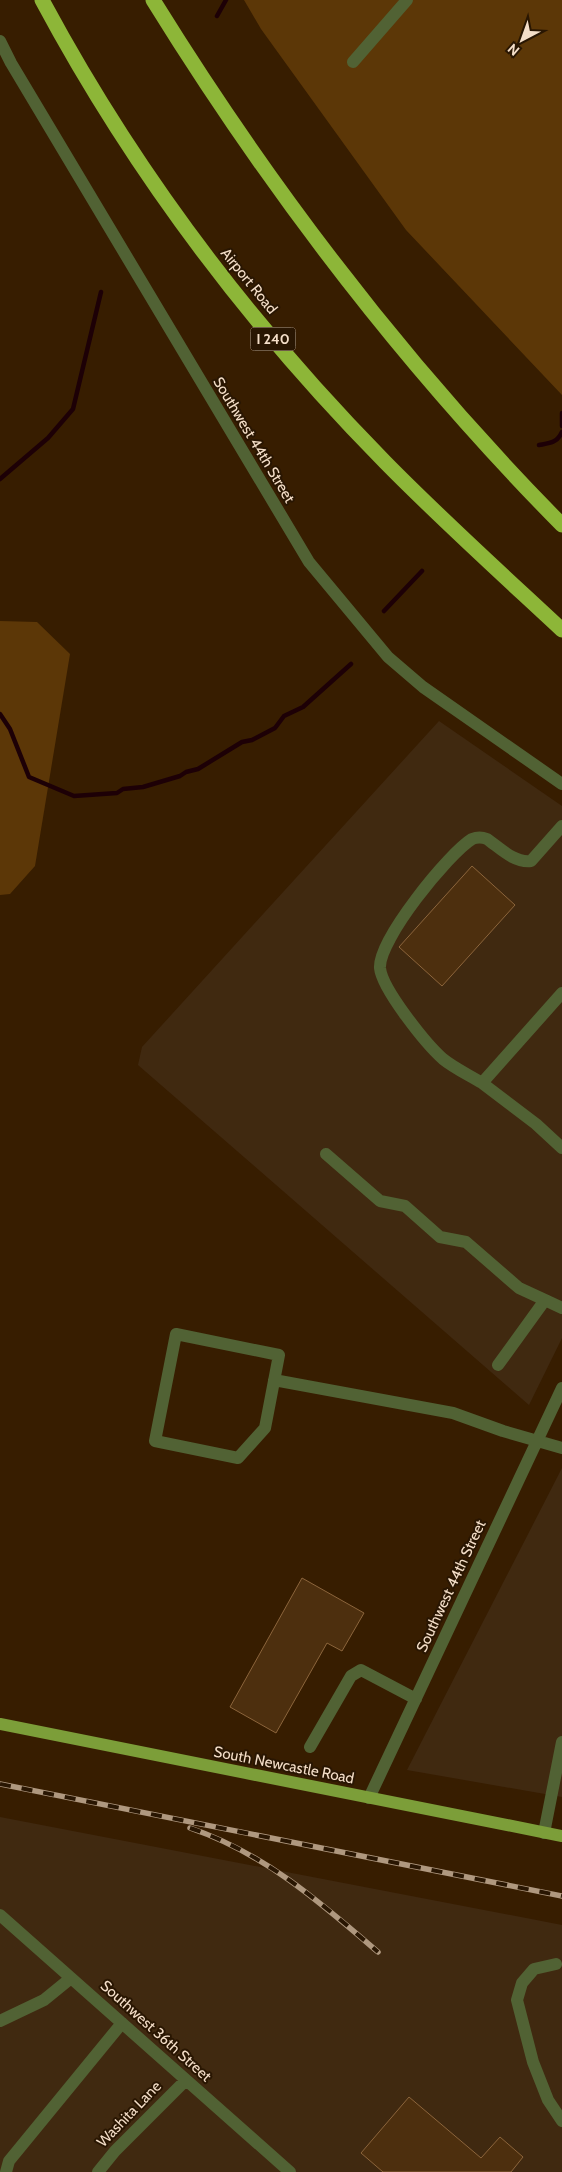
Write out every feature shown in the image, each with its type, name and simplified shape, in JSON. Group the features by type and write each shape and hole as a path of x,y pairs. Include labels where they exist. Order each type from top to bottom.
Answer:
{"highway":[{"name":"Airport Road","path":"42,0 66,44 152,182 208,259 269,335 386,464 562,630"},
{"path":"153,0 236,128 313,236 402,347 475,432 562,526"}],"main road":[{"name":"South Newcastle Road","path":"0,1724 562,1836"}],"street":[{"path":"353,62 407,0"},
{"name":"Southwest 44th Street","path":"0,41 31,97 309,562 388,657 422,687 562,784"},
{"path":"562,826 531,861 524,862 518,860 487,838 473,839 453,855 400,921 385,948 380,968 390,992 400,1008 443,1059 482,1083 536,1124 562,1147"},
{"path":"482,1083 562,993"},
{"path":"326,1154 380,1201 405,1206 440,1237 466,1242 519,1288 562,1308"},
{"path":"498,1365 545,1300"},
{"path":"176,1334 279,1355 274,1380 265,1428 238,1458 155,1441 176,1334"},
{"path":"274,1380 453,1413 503,1431 562,1448"},
{"name":"Southwest 44th Street","path":"369,1798 562,1388"},
{"path":"310,1747 351,1676 361,1670 416,1699"},
{"path":"544,1833 562,1742"},
{"name":"Southwest 36th Street","path":"0,1915 290,2172"},
{"path":"556,1964 534,1969 522,1983 517,2000 533,2062 548,2100 562,2121"},
{"path":"0,2021 44,2000 71,1978"},
{"path":"6,2172 9,2161 122,2023"},
{"name":"Washita Lane","path":"98,2172 115,2151 186,2080"}],"shaded area":[{"path":"244,0 562,0 562,395 406,230 261,29"},
{"path":"0,621 37,622 70,654 35,866 10,894 0,895"},
{"path":"439,721 562,806 562,1338 529,1405 138,1065 142,1047"},
{"path":"562,1468 562,1797 407,1770"},
{"path":"0,1817 562,1925 562,2172 0,2172"}],"building":[{"path":"472,866 515,905 442,986 399,947"},
{"path":"302,1578 364,1613 342,1651 327,1643 276,1733 230,1707"},
{"path":"409,2097 481,2158 500,2137 523,2157 511,2172 383,2172 361,2153"}],"waterway":[{"path":"217,16 226,0"},
{"path":"0,479 48,438 73,409 101,292"},
{"path":"562,413 562,426"},
{"path":"539,445 550,443 560,436 562,432"},
{"path":"384,611 422,571"},
{"path":"0,714 10,729 29,777 74,796 117,793 123,789 143,787 198,769 242,742 252,740 275,728 284,716 303,707 351,664"}],"railway":[{"path":"0,1784 562,1896"},
{"path":"190,1828 217,1838 267,1865 313,1897 378,1952"}]}
